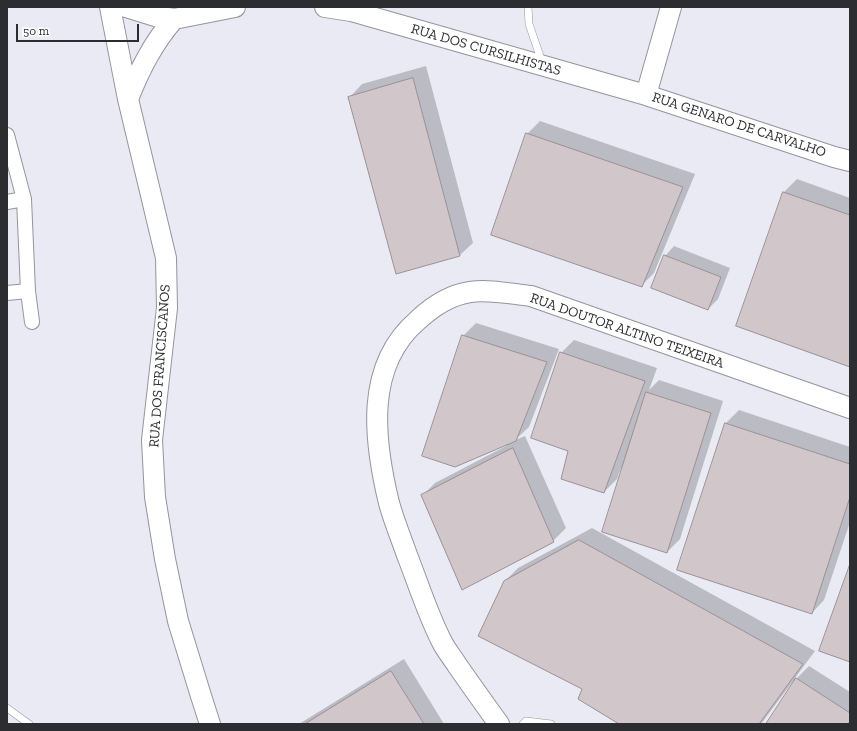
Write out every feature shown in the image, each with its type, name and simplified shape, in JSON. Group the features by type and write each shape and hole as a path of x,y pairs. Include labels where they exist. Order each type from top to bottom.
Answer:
{"main road":[{"name":"RUA DOS FRANCISCANOS","path":"110,7 128,99 166,258 167,308 152,440 155,497 165,559 178,621 210,724"},
{"path":"126,7 155,16 174,19 235,7"},
{"name":"RUA DOS CURSILHISTAS","path":"325,7 351,11 646,95"},
{"name":"RUA GENARO DE CARVALHO","path":"671,7 646,95 850,161"},
{"path":"128,99 148,54 174,19"},
{"name":"RUA DOUTOR ALTINO TEIXEIRA","path":"499,724 475,692 442,643 418,583 390,505 378,447 377,419 380,384 389,355 406,330 427,312 450,297 471,292 493,292 531,296 850,408"}],"street":[{"path":"7,135 24,199 28,291 32,322"},
{"path":"7,202 24,199"},
{"path":"7,293 28,291"}],"lane":[{"path":"528,7 529,24 543,66"},
{"path":"7,708 29,724"},
{"path":"523,724 526,721 551,724"}],"building":[{"path":"413,78 460,256 396,274 348,97"},
{"path":"526,133 683,187 642,287 491,235"},
{"path":"783,192 850,215 850,367 736,326"},
{"path":"664,255 721,277 708,310 651,288"},
{"path":"462,335 547,362 516,441 455,467 422,456"},
{"path":"560,352 645,381 604,493 561,479 568,451 531,438"},
{"path":"646,392 711,413 667,553 602,532"},
{"path":"725,423 850,464 850,497 812,614 677,570"},
{"path":"513,448 554,542 462,590 421,495"},
{"path":"579,540 803,664 759,724 619,724 578,699 582,689 478,636 504,581"},
{"path":"850,564 850,662 819,651"},
{"path":"391,671 424,724 305,724"},
{"path":"796,678 850,713 850,721 848,724 766,724"}]}
